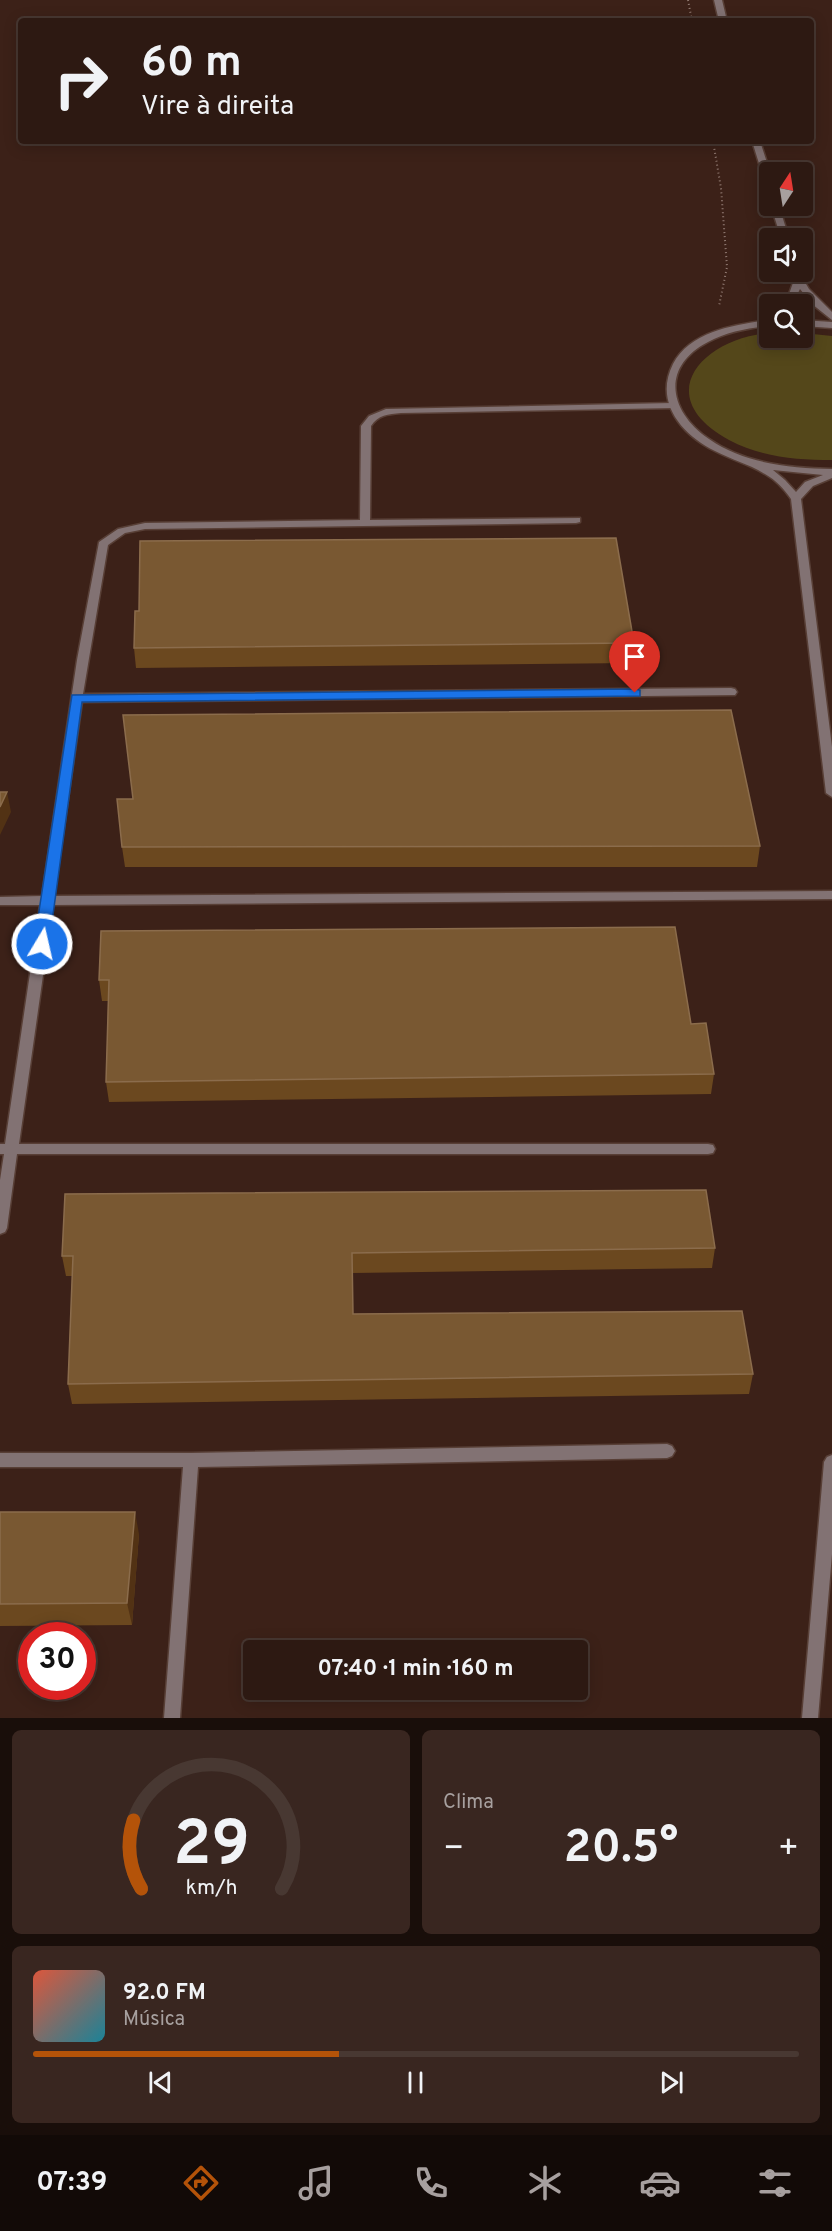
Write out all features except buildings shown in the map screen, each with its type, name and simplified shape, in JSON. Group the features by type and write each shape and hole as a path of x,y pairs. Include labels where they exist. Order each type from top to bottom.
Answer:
{"street":[{"path":"718,0 722,18"},
{"path":"757,144 763,162"},
{"path":"800,282 808,295 832,317"},
{"path":"759,320 712,335 683,354 669,379 672,406 688,428 715,448 773,472 785,483 796,499 832,793"},
{"path":"813,323 832,326"},
{"path":"748,325 759,324"},
{"path":"365,523 366,426 373,417 381,413 401,410 672,406"},
{"path":"752,463 797,472 832,473"},
{"path":"796,499 809,484 832,473"},
{"path":"0,1228 5,1149 48,900 76,698 98,562 103,544 112,537 145,526 576,520"},
{"path":"76,698 731,692"},
{"path":"0,901 832,895"},
{"path":"5,1149 708,1149"},
{"path":"0,1460 191,1460 667,1451"},
{"path":"172,1718 191,1460"},
{"path":"810,1718 832,1462"}],"path":[{"path":"688,0 691,18"},
{"path":"712,335 727,267 721,188 714,144"}],"shaded area":[{"path":"813,334 832,336 832,460 766,454 741,446 705,423 692,406 689,389 694,373 706,358 723,346 759,335 759,348 813,348"}],"route":[{"path":"42,944 76,698 635,693"}]}
